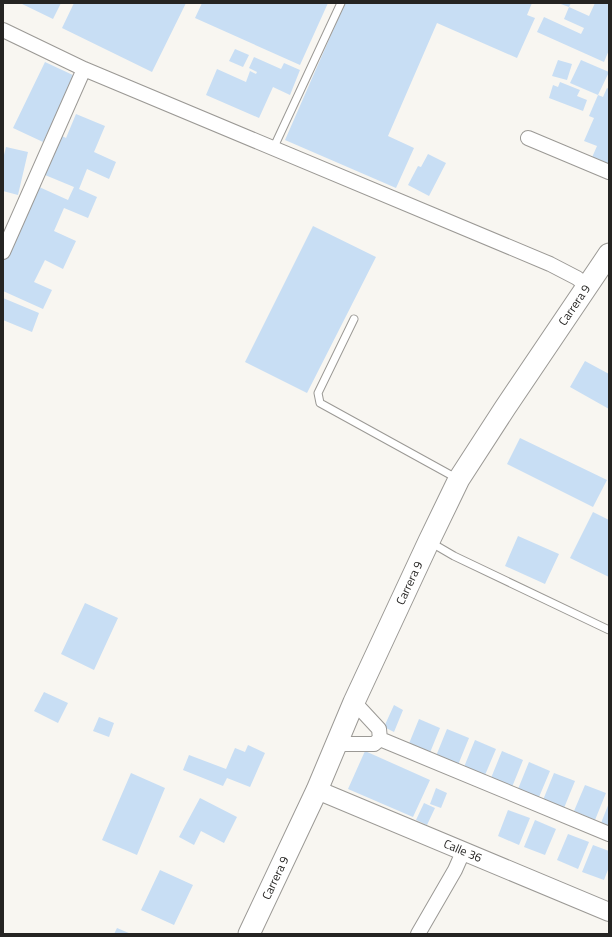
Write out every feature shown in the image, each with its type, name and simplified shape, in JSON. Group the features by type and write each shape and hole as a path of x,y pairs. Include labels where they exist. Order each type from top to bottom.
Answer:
{"main road":[{"name":"Carrera 9","path":"249,934 317,790 354,702 459,479 609,254"}],"street":[{"path":"3,30 84,69 550,264 576,278 587,286"},
{"path":"3,252 84,69"},
{"path":"528,138 609,172"},
{"path":"337,744 369,745 377,743 380,739 380,729 354,702"},
{"path":"380,739 609,834"},
{"name":"Calle 36","path":"317,790 609,912"},
{"path":"418,934 464,852"}],"lane":[{"path":"273,149 341,3"},
{"path":"354,319 318,393 320,402 459,479"},
{"path":"429,541 454,556 609,630"}],"building":[{"path":"20,3 61,3 53,19"},
{"path":"74,3 186,3 152,72 62,28"},
{"path":"202,3 328,3 300,65 195,18"},
{"path":"345,3 532,3 527,15 535,18 517,58 437,23 388,136 414,148 396,188 285,140"},
{"path":"558,3 571,3 569,7"},
{"path":"595,3 609,3 609,50 604,62 537,32 544,17 581,34 584,28 564,19 569,7 589,16"},
{"path":"235,49 249,55 243,67 229,61"},
{"path":"254,57 281,69 284,63 300,70 290,95 273,87 259,118 206,95 217,69 246,82 250,71 256,74 257,72 249,68"},
{"path":"558,60 572,64 567,80 552,76"},
{"path":"581,60 609,72 598,95 570,83"},
{"path":"45,62 75,76 43,142 13,128"},
{"path":"560,82 580,90 577,96 587,100 583,111 549,98 553,85 558,87"},
{"path":"607,88 609,89 609,171 590,162 597,146 584,141 594,118 589,116 598,95 603,97"},
{"path":"76,114 105,126 94,152 116,162 109,179 87,169 79,189 97,197 88,218 64,208 54,231 76,241 63,269 45,260 34,282 52,290 43,309 3,291 3,260 37,186 68,200 74,187 45,175 62,136 66,138"},
{"path":"6,147 28,152 18,195 3,191 3,159"},
{"path":"428,154 446,163 429,196 408,185 418,166 421,167"},
{"path":"313,226 376,257 307,393 245,362"},
{"path":"3,298 39,313 32,332 3,320"},
{"path":"585,361 609,374 609,409 570,387"},
{"path":"520,438 607,480 593,507 507,464"},
{"path":"593,512 609,520 609,577 570,558"},
{"path":"518,536 559,554 545,584 505,566"},
{"path":"85,603 118,618 94,670 61,654"},
{"path":"44,692 68,703 58,723 34,711"},
{"path":"394,705 403,710 394,732 384,727"},
{"path":"99,717 114,723 109,737 93,731"},
{"path":"419,719 440,728 429,755 408,746"},
{"path":"447,729 469,738 458,765 436,756"},
{"path":"475,740 496,749 485,775 464,767"},
{"path":"248,745 265,753 250,787 227,778 223,786 183,770 189,755 226,769 235,748 245,752"},
{"path":"365,751 430,780 413,817 348,789"},
{"path":"502,751 523,760 512,787 491,778"},
{"path":"529,762 550,771 539,797 518,789"},
{"path":"131,773 165,788 137,855 102,840"},
{"path":"554,773 575,781 564,808 543,800"},
{"path":"585,785 606,793 595,820 574,811"},
{"path":"436,788 447,793 441,808 430,804"},
{"path":"200,798 237,817 224,843 201,831 194,845 179,837"},
{"path":"424,803 435,808 427,825 416,820"},
{"path":"609,803 609,826 601,823"},
{"path":"508,810 530,818 519,845 498,836"},
{"path":"535,820 556,829 545,855 524,847"},
{"path":"568,834 589,842 578,869 557,860"},
{"path":"593,845 609,851 609,867 604,880 582,872"},
{"path":"160,870 193,885 174,925 141,910"},
{"path":"117,928 131,934 114,934"}]}
